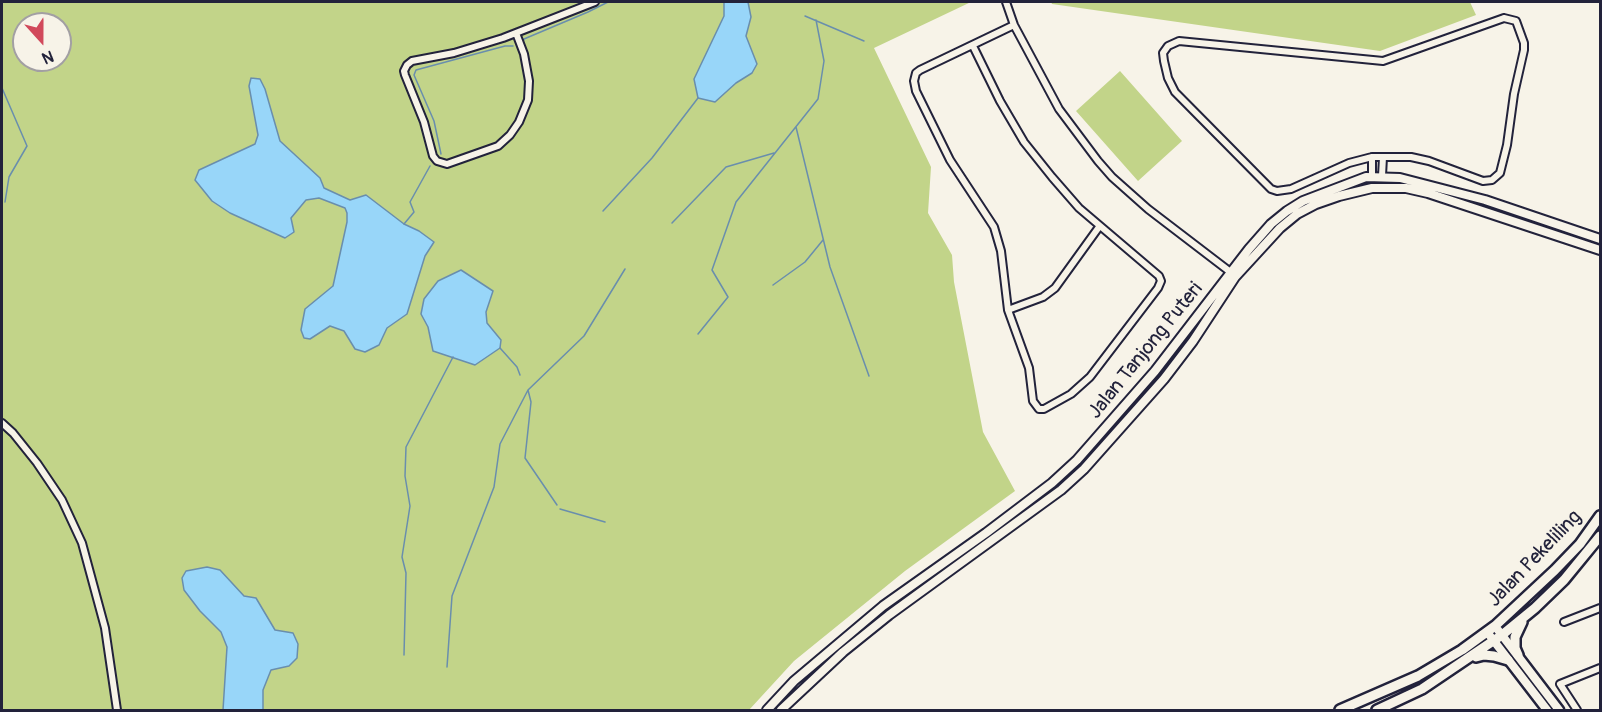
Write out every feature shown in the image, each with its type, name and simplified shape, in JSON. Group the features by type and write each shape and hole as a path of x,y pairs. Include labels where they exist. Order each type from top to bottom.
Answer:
{"main road":[{"name":"Jalan Pekeliling","path":"1340,711 1418,676 1491,629 1555,570 1580,544 1600,516"},
{"name":"Jalan Pekeliling","path":"1377,711 1422,689 1498,638 1564,580 1600,536"},
{"path":"1526,615 1515,637 1515,648 1559,711"},
{"path":"1491,629 1518,655"},
{"path":"1498,638 1508,660 1547,711"},
{"path":"1470,658 1484,655 1508,660"}],"street":[{"path":"516,33 524,54 529,81 528,100 519,122 498,146 447,164 437,161 433,156 424,122 405,75 404,70 407,65 412,61 454,53 516,33 596,2"},
{"path":"1006,2 1014,25 1059,109 1112,177 1148,209 1233,275"},
{"path":"1504,18 1516,21 1524,43 1524,50 1514,94 1507,146 1500,173 1496,178 1483,181 1429,161 1411,157 1372,157 1349,163 1291,189 1276,191 1271,189 1175,92 1168,78 1164,50 1179,41 1269,48 1380,61 1504,18"},
{"path":"973,46 1024,142 1079,208 1159,276 1160,284 1090,377 1071,394 1049,407 1039,409 1033,401 1029,368 1008,310 1001,251 994,227 950,160 916,91 914,81 915,73 920,70 1014,25"},
{"path":"1382,176 1383,156"},
{"path":"1372,157 1372,176"},
{"name":"Jalan Tanjong Puteri","path":"766,711 794,681 883,606 1052,483 1077,460 1155,371 1271,224 1287,210 1333,188 1372,176 1400,177 1472,196 1600,239"},
{"name":"Jalan Tanjong Puteri","path":"781,711 843,652 889,615 1061,490 1084,469 1164,379 1193,341 1233,275 1297,214 1316,204 1361,190 1406,188 1475,208 1600,250"},
{"path":"1472,196 1477,202 1475,208"},
{"path":"1303,201 1307,206 1316,204"},
{"path":"1008,310 1043,297 1055,288 1099,227"},
{"path":"2,423 13,432 62,500 82,543 105,628 117,711"},
{"path":"1564,622 1600,608"},
{"path":"1577,711 1560,684 1600,668"}],"green space":[{"path":"2,2 971,2 874,48 931,167 928,213 952,255 954,282 983,432 1015,491 905,571 794,661 749,710 2,710"},
{"path":"1051,2 1470,2 1476,15 1380,51 1052,4"},
{"path":"1120,71 1182,141 1138,181 1076,111"}],"water":[{"path":"724,2 748,2 751,17 746,36 757,64 752,73 736,83 715,102 698,98 694,79 724,16"},
{"path":"251,78 260,79 265,89 280,141 320,178 324,188 350,200 366,195 404,224 434,242 425,256 407,314 387,328 379,345 365,352 355,349 344,331 330,326 310,339 304,338 301,330 305,309 333,286 347,222 345,208 319,198 306,200 291,218 294,232 285,238 230,213 212,201 195,180 199,170 255,144 258,135 249,86"},
{"path":"461,270 493,291 486,312 487,323 501,340 500,348 475,365 433,351 428,327 421,314 424,299 438,281"},
{"path":"207,567 220,570 244,596 256,598 275,630 293,633 298,644 297,658 289,666 271,670 263,690 263,710 223,710 227,647 221,632 200,611 184,590 182,578 186,571"}],"waterway":[{"path":"523,42 524,39 608,2"},
{"path":"805,16 864,41"},
{"path":"698,334 728,297 712,270 736,202 818,99 824,61 816,20"},
{"path":"441,154 434,121 414,75 416,70 505,46 513,46"},
{"path":"2,88 27,146 9,177 5,202"},
{"path":"603,211 652,158 698,98"},
{"path":"796,127 830,267 869,376"},
{"path":"672,223 726,167 774,153"},
{"path":"404,224 414,212 410,202 430,166"},
{"path":"773,285 805,262 823,240"},
{"path":"447,667 452,596 494,487 500,444 528,390 584,336 625,269"},
{"path":"500,348 517,367 520,375"},
{"path":"404,655 406,573 402,557 410,506 405,476 406,447 453,357"},
{"path":"528,390 531,402 525,458 557,505"},
{"path":"560,509 605,522"}]}
